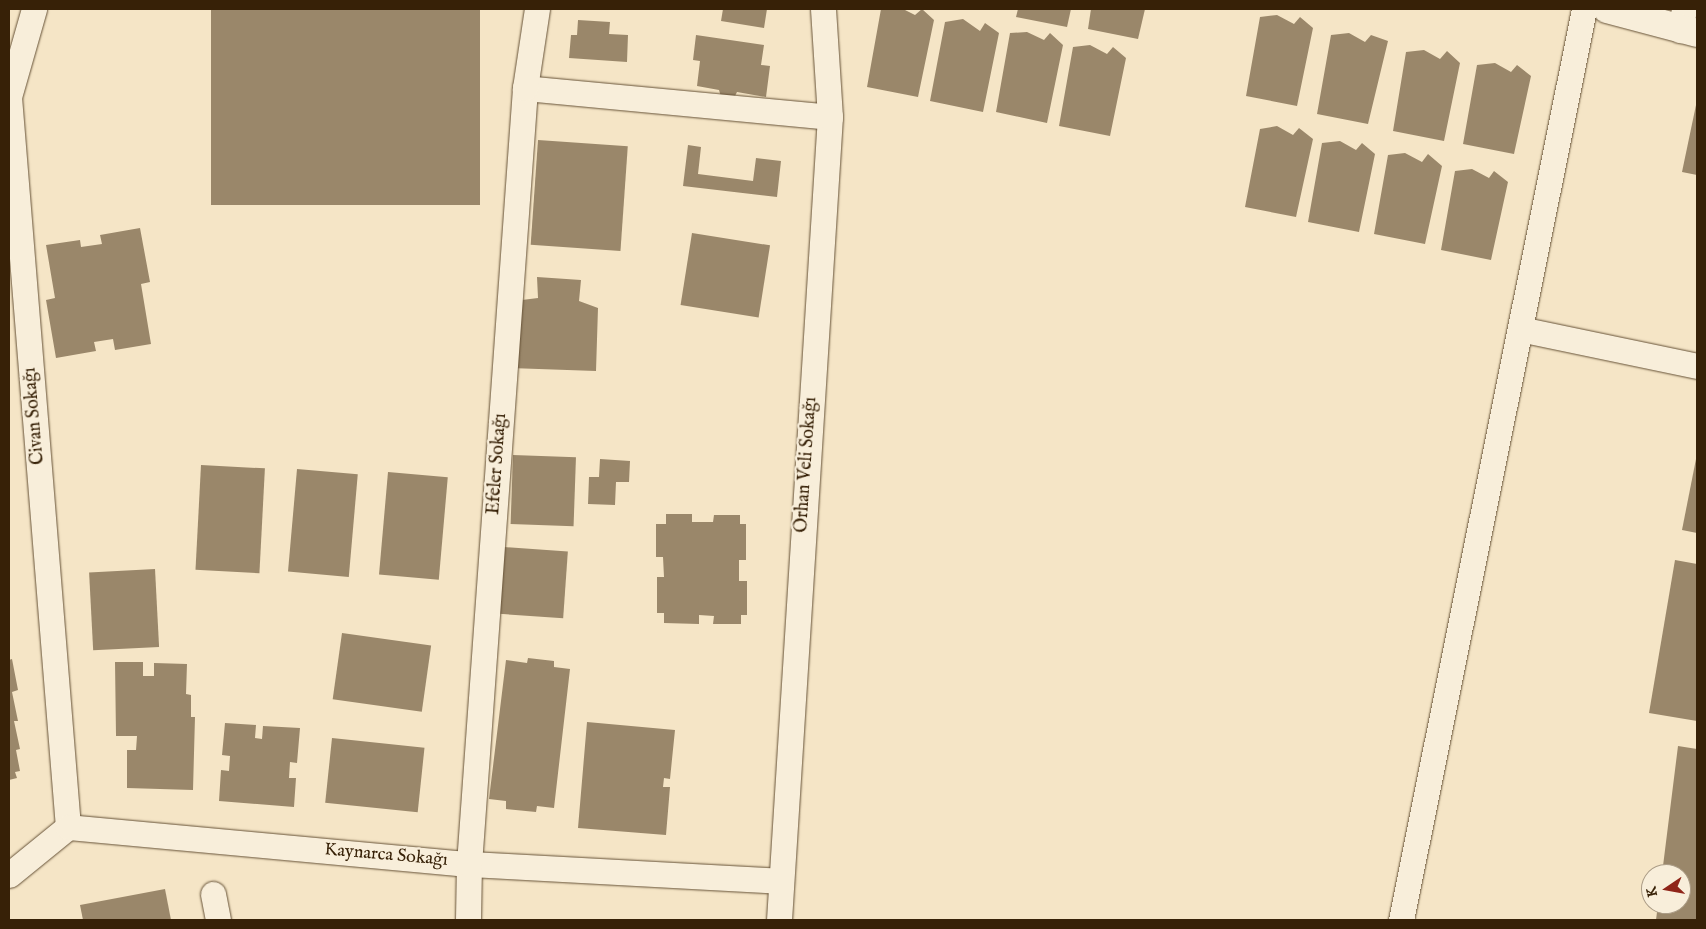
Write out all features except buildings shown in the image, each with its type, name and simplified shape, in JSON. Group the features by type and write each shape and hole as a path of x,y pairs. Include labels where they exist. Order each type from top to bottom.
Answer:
{"street":[{"name":"Civan Sokağı","path":"34,9 9,97 68,827"},
{"name":"Efeler Sokağı","path":"468,920 469,864 524,88 537,9"},
{"name":"Orhan Veli Sokağı","path":"779,920 830,117 824,9"},
{"path":"1402,920 1584,9"},
{"path":"1607,9 1687,24"},
{"path":"524,88 830,117"},
{"path":"1520,329 1697,366"},
{"path":"9,875 68,827"},
{"name":"Kaynarca Sokağı","path":"68,827 469,864 781,881"},
{"path":"213,894 218,920"}]}
